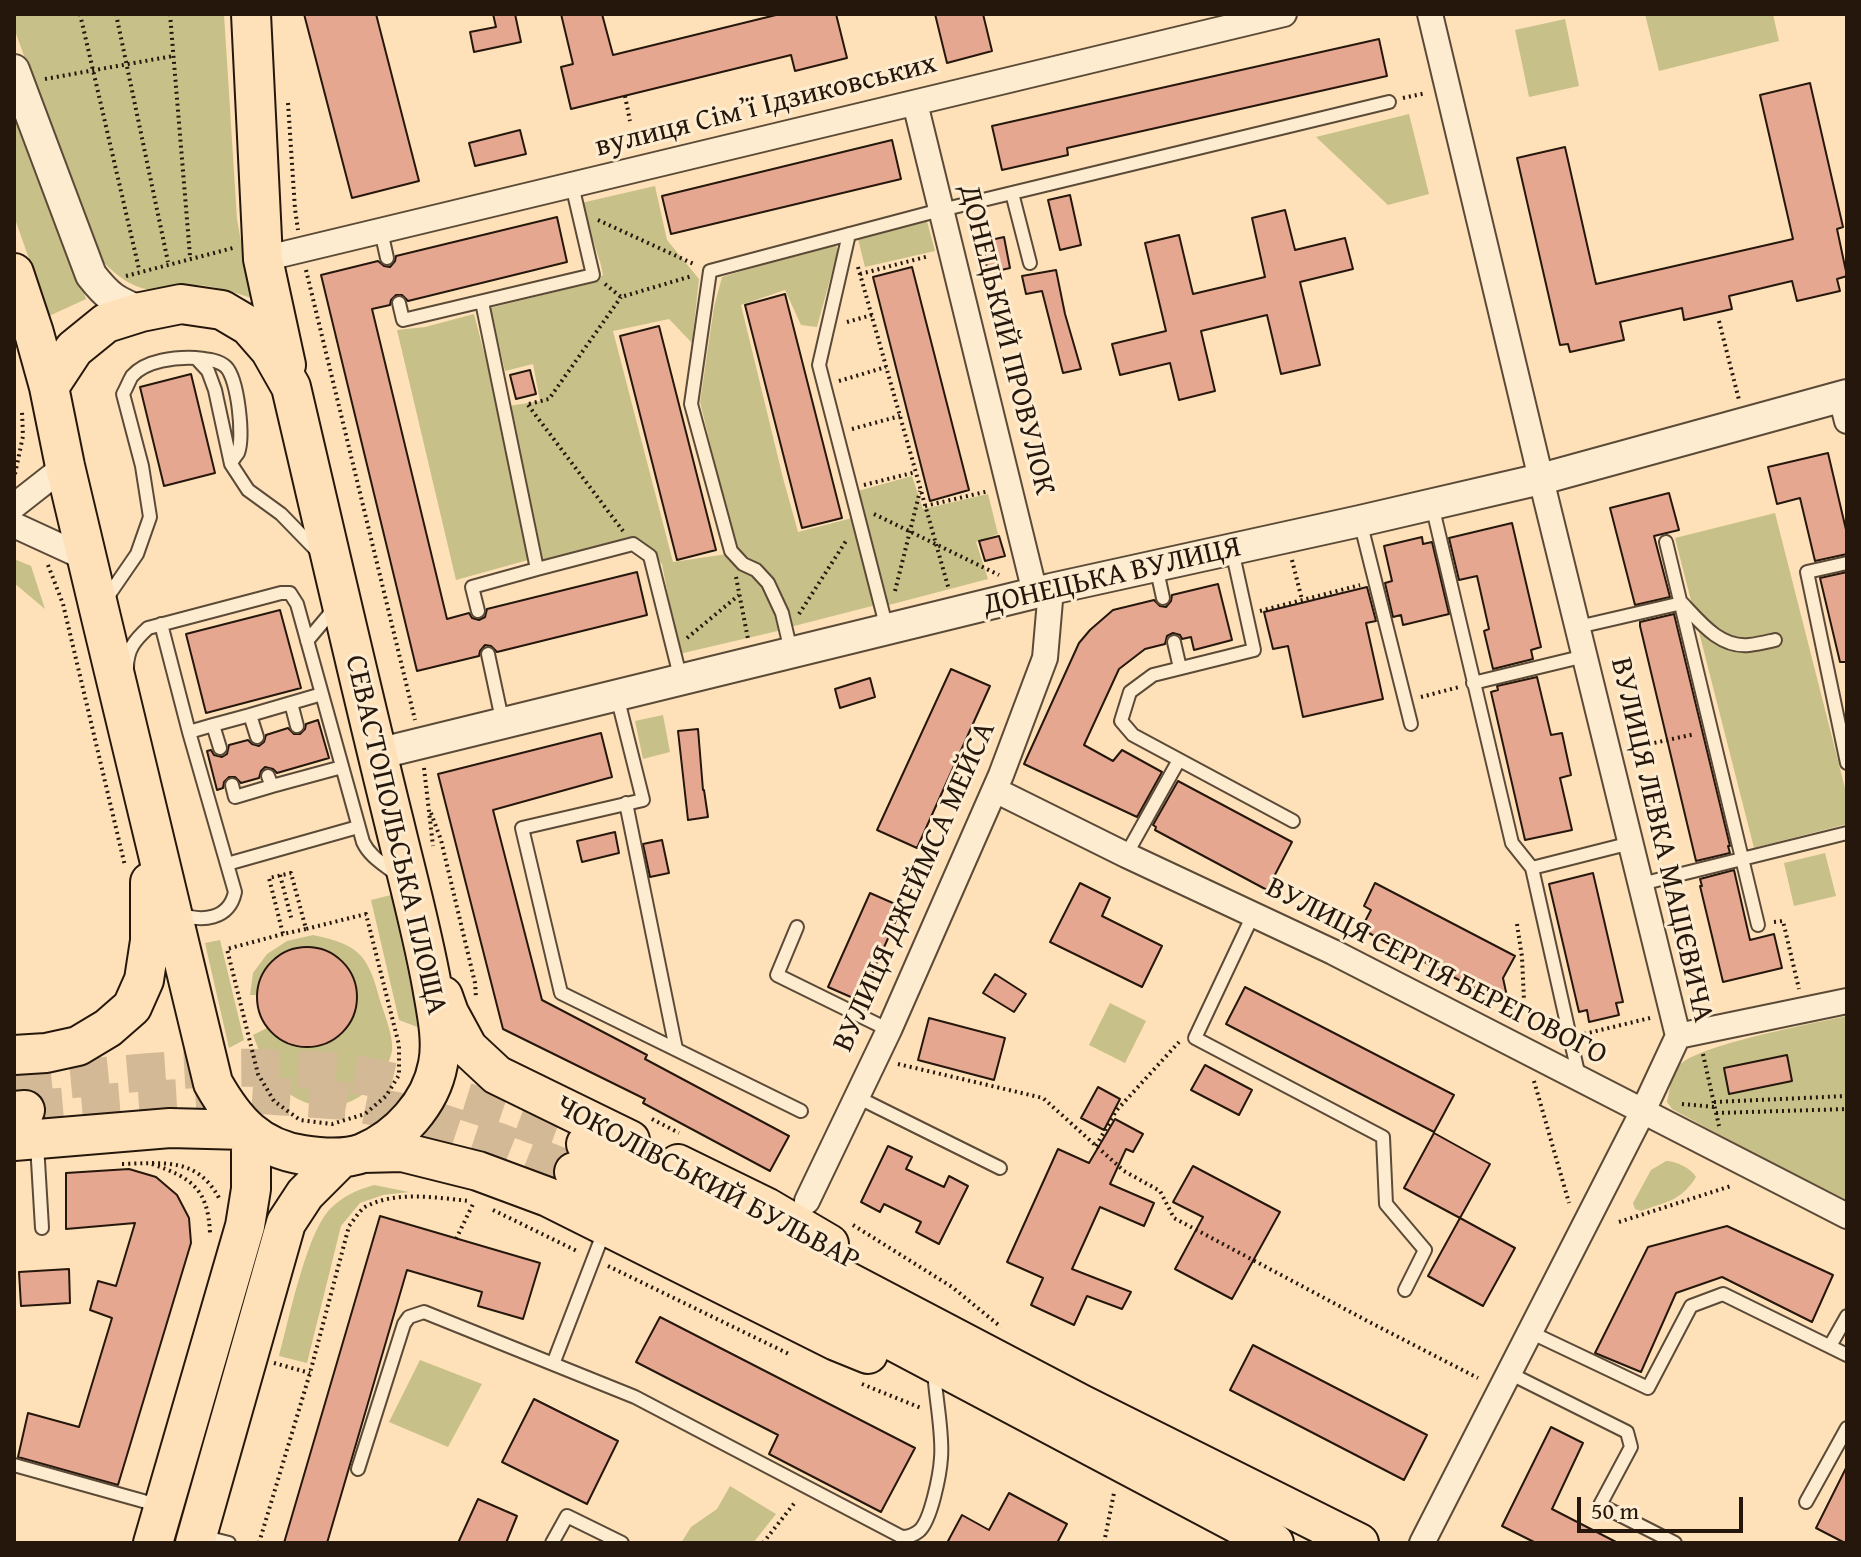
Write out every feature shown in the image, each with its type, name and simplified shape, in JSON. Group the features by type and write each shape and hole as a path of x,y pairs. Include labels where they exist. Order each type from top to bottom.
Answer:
{"main road":[{"path":"251,14 263,259 291,387"},
{"path":"14,273 49,387 129,738 213,1083 227,1108 248,1132 291,1153 319,1158 352,1155"},
{"name":"СЕВАСТОПОЛЬСЬКА ПЛОЩА","path":"49,387 74,349 106,323 181,304 222,310 249,326 270,350 291,387 336,582 359,760 412,895 439,1023 439,1064 428,1093 412,1119 391,1136 352,1155 305,1194 286,1223 207,1540"},
{"path":"14,1055 46,1053 78,1046 108,1028 132,1007 144,980 150,941 151,819"},
{"name":"ЧОКОЛІВСЬКИЙ БУЛЬВАР","path":"425,947 449,1013 468,1048 497,1075 766,1207 971,1330 1072,1418"},
{"path":"22,1125 248,1132"},
{"path":"159,1525 245,1226 251,1189 248,1132"},
{"name":"ЧОКОЛІВСЬКИЙ БУЛЬВАР","path":"352,1155 402,1152 478,1171 548,1197 599,1242 836,1341 936,1398 1072,1418 1359,1543"},
{"name":"ЧОКОЛІВСЬКИЙ БУЛЬВАР","path":"580,1158 1072,1418 1274,1543"}],"street":[{"name":"вулиця Сімʼї Ідзиковських","path":"263,259 1284,14"},
{"name":"ВУЛИЦЯ ЛЕВКА МАЦІЄВИЧА","path":"1422,1543 1643,1111 1678,1036 1430,14"},
{"path":"26,75 91,275 114,301 141,312"},
{"name":"ДОНЕЦЬКИЙ ПРОВУЛОК","path":"915,103 1043,591"},
{"name":"ДОНЕЦЬКА ВУЛИЦЯ","path":"359,760 681,680 789,643 887,629 1043,591 1432,505 1845,404"},
{"path":"14,506 65,466"},
{"path":"14,525 88,559"},
{"name":"ВУЛИЦЯ ДЖЕЙМСА МЕЙСА","path":"807,1201 889,1030 995,790 1045,658 1043,591"},
{"name":"ВУЛИЦЯ СЕРГІЯ БЕРЕГОВОГО","path":"995,790 1333,952 1847,1216"},
{"path":"1678,1036 1847,1001"}],"lane":[{"path":"789,643 782,613 768,583 731,551 691,404 710,271 942,210 1389,102"},
{"path":"399,303 403,320 593,275 572,185"},
{"path":"1012,193 1030,263"},
{"path":"381,231 387,258"},
{"path":"849,234 819,365 887,629"},
{"path":"482,302 537,569"},
{"path":"99,609 137,554 150,517 142,466 123,394 133,376 145,367 179,357 219,362 227,368 242,424 238,454 231,464"},
{"path":"196,358 208,371 215,390 231,464 248,490 281,514 309,541 336,582 328,616 307,641"},
{"path":"1432,505 1512,843 1532,868 1579,1080"},
{"path":"1360,521 1411,724"},
{"path":"1666,542 1758,925"},
{"path":"478,611 472,587 633,544 650,556 681,680"},
{"path":"1232,549 1254,650 1153,675 1130,692 1121,721 1133,735 1293,821"},
{"path":"1847,563 1807,572 1847,763"},
{"path":"1156,566 1163,598"},
{"path":"129,738 134,713 126,663 132,643 140,635 148,628 161,624 290,593 297,604 322,694 359,760 358,827 367,850 395,873 412,895"},
{"path":"1578,627 1682,603"},
{"path":"1682,603 1707,629 1726,642 1746,646 1775,640"},
{"path":"161,624 235,892 227,909 205,920 179,915 171,907"},
{"path":"1174,642 1180,668"},
{"path":"488,654 503,724"},
{"path":"1473,683 1585,656"},
{"path":"189,732 322,694"},
{"path":"617,696 643,800 522,828 561,993 801,1111"},
{"path":"291,703 297,726"},
{"path":"250,715 257,737"},
{"path":"213,725 220,748"},
{"path":"210,804 234,791 359,760"},
{"path":"1126,855 1179,760"},
{"path":"626,803 676,1049"},
{"path":"227,864 358,827"},
{"path":"1641,884 1847,833"},
{"path":"1532,868 1631,843"},
{"path":"1253,915 1195,1038 1383,1137 1386,1204 1425,1250 1405,1290"},
{"path":"797,927 777,975 889,1030"},
{"path":"857,1097 1000,1168"},
{"path":"22,1125 42,1228"},
{"path":"553,1364 599,1242"},
{"path":"1530,1332 1648,1388 1691,1306 1723,1294 1847,1355"},
{"path":"358,1469 404,1324 409,1317 424,1312 635,1397 902,1537 919,1531"},
{"path":"1830,1346 1847,1316"},
{"path":"1509,1373 1627,1432 1631,1447 1600,1505 1675,1543"},
{"path":"911,1543 924,1525 936,1492 942,1456 936,1398"},
{"path":"1806,1502 1847,1428"},
{"path":"14,1465 159,1525"},
{"path":"552,1543 567,1516 622,1543"}],"path":[{"path":"80,14 139,269"},
{"path":"116,14 168,262"},
{"path":"170,14 190,256"},
{"path":"26,75 93,71 173,56"},
{"path":"287,89 295,209 301,250 421,743 433,847"},
{"path":"1389,102 1427,92"},
{"path":"625,96 630,121"},
{"path":"578,211 710,271"},
{"path":"849,234 950,593"},
{"path":"860,274 939,253"},
{"path":"505,412 549,399 621,297 710,271"},
{"path":"593,275 621,297"},
{"path":"827,327 872,315"},
{"path":"1719,321 1739,403"},
{"path":"824,385 886,367"},
{"path":"528,405 633,544"},
{"path":"836,433 900,416"},
{"path":"850,488 916,472"},
{"path":"894,591 920,488"},
{"path":"925,506 996,489"},
{"path":"855,505 1008,580"},
{"path":"789,643 859,521"},
{"path":"731,551 749,643"},
{"path":"1290,554 1302,600"},
{"path":"46,558 63,604 126,868"},
{"path":"1246,614 1375,581"},
{"path":"673,649 740,595"},
{"path":"1406,701 1473,683"},
{"path":"1631,748 1713,731"},
{"path":"428,807 441,840 476,998"},
{"path":"283,934 269,878 280,875 291,873 306,929"},
{"path":"280,875 292,921"},
{"path":"366,914 399,1045 399,1075 386,1096 365,1114 332,1124 300,1120 274,1101 258,1074 227,949 283,934 366,914"},
{"path":"1758,925 1783,921 1801,995"},
{"path":"1517,924 1524,1000"},
{"path":"1096,1146 1123,1102 1210,1007"},
{"path":"1570,1037 1650,1018"},
{"path":"1703,1054 1721,1131"},
{"path":"877,1055 894,1063 1043,1098 1124,1171 1160,1191 1174,1218 1478,1378"},
{"path":"1534,1081 1569,1203"},
{"path":"1715,1107 1847,1096"},
{"path":"1674,1104 1847,1109"},
{"path":"149,1163 181,1176 200,1192 206,1202 211,1243"},
{"path":"161,1163 183,1165 199,1173 212,1185"},
{"path":"1619,1222 1731,1186"},
{"path":"259,1543 310,1373 349,1226 363,1208 387,1199 420,1197 476,1202 456,1239"},
{"path":"489,1208 599,1242 797,1357"},
{"path":"852,1224 952,1287 1007,1332"},
{"path":"272,1363 310,1373"},
{"path":"853,1380 936,1398"},
{"path":"763,1543 807,1487"},
{"path":"1104,1543 1114,1493"}],"shaded area":[{"path":"14,14 224,14 237,219 251,298 203,286 164,290 143,288 124,280 94,252 14,28"},
{"path":"1645,14 1773,14 1779,41 1659,71"},
{"path":"1565,19 1579,86 1529,97 1515,30"},
{"path":"14,97 86,299 49,316 14,216"},
{"path":"1409,114 1429,194 1388,205 1316,137"},
{"path":"655,186 667,240 699,279 692,343 669,319 613,331 673,562 727,554 753,572 762,584 782,630 679,654 662,564 638,541 542,561 509,406 540,401 533,364 505,371 490,308 591,283 603,275 581,203"},
{"path":"927,221 935,251 865,267 858,239"},
{"path":"835,243 838,250 817,327 801,325 785,290 741,305 798,532 852,518 876,605 790,627 781,595 769,574 736,549 700,402 714,307 722,277"},
{"path":"474,314 528,560 456,580 397,330 425,327"},
{"path":"912,476 923,509 988,494 998,534 976,542 988,579 885,606 854,492"},
{"path":"1775,513 1847,796 1847,824 1754,848 1675,538"},
{"path":"14,559 31,566 45,609 14,583"},
{"path":"663,715 670,752 643,759 635,721"},
{"path":"1825,853 1836,896 1794,906 1784,863"},
{"path":"391,895 420,1028 399,1020 371,900"},
{"path":"313,935 350,947 365,961 375,982 392,1045 387,1065 370,1088 360,1097 336,1105 312,1104 288,1093 271,1074 253,1035 269,1027 284,1040 300,1046 317,1045 333,1039 346,1029 355,1014 358,997 354,978 344,962 331,952 316,947 284,953 271,963 262,977 258,995 250,995 253,973 267,954 287,941"},
{"path":"220,940 244,1040 229,1048 205,943"},
{"path":"1110,1003 1146,1021 1125,1063 1089,1045"},
{"path":"1847,1016 1847,1200 1672,1109 1667,1102 1674,1074 1690,1058 1731,1043"},
{"path":"1666,1161 1683,1166 1696,1177 1672,1200 1641,1211 1635,1209 1633,1203 1651,1170"},
{"path":"374,1185 409,1192 383,1195 360,1203 341,1226 307,1363 279,1356 299,1278 321,1221 340,1200"},
{"path":"420,1360 482,1384 448,1447 389,1422"},
{"path":"730,1486 776,1514 753,1543 681,1543 691,1527 717,1509"}],"building":[{"path":"304,14 376,14 419,181 352,198"},
{"path":"493,14 515,14 521,42 474,52 470,32 496,27"},
{"path":"561,14 602,14 613,55 780,14 836,14 847,58 795,71 791,55 571,109 561,67 573,64"},
{"path":"935,14 983,14 992,51 947,63"},
{"path":"1379,39 1387,76 1067,148 1068,155 1002,170 992,126"},
{"path":"1810,83 1843,227 1837,229 1847,276 1837,279 1840,291 1797,301 1792,281 1729,296 1732,309 1684,320 1682,308 1620,322 1624,340 1570,352 1568,344 1560,345 1517,158 1565,147 1596,284 1793,239 1760,95"},
{"path":"520,130 526,154 475,166 469,143"},
{"path":"892,140 901,179 671,234 662,196"},
{"path":"1070,195 1081,245 1060,250 1048,200"},
{"path":"1285,210 1295,250 1345,238 1353,269 1300,282 1320,365 1281,374 1267,315 1201,331 1215,391 1179,400 1170,363 1120,375 1112,344 1166,331 1145,243 1179,235 1193,294 1265,277 1252,218"},
{"path":"557,217 567,262 408,301 402,295 396,295 390,305 372,309 447,619 469,613 479,620 485,617 487,609 637,572 647,615 497,652 485,645 479,656 417,671 321,275 378,261 390,267 396,256"},
{"path":"1004,237 1010,268 988,273 982,242"},
{"path":"912,267 969,490 930,501 873,277"},
{"path":"1056,270 1081,369 1063,373 1042,291 1026,294 1022,276"},
{"path":"785,294 842,518 802,528 745,305"},
{"path":"659,326 716,550 677,560 620,336"},
{"path":"530,370 536,394 516,399 510,375"},
{"path":"191,374 215,473 164,486 140,387"},
{"path":"1828,453 1847,534 1847,554 1815,561 1800,498 1777,504 1768,467"},
{"path":"1669,493 1679,530 1654,536 1670,597 1635,605 1610,508"},
{"path":"1512,523 1541,647 1531,650 1533,659 1493,669 1484,631 1489,629 1477,576 1459,580 1449,538"},
{"path":"999,536 1005,556 985,561 979,541"},
{"path":"1422,537 1423,544 1432,542 1449,614 1403,625 1401,615 1393,617 1385,583 1392,581 1384,546"},
{"path":"1847,572 1847,662 1840,662 1820,578"},
{"path":"1218,584 1232,640 1194,650 1191,637 1182,639 1173,633 1167,636 1165,644 1145,649 1119,669 1084,745 1113,761 1122,750 1162,772 1137,817 1024,764 1079,643 1090,630 1113,610 1154,600 1166,607 1172,595"},
{"path":"1367,587 1376,621 1366,623 1383,699 1303,717 1288,646 1273,649 1264,612"},
{"path":"280,610 301,688 206,713 186,634"},
{"path":"1674,614 1730,846 1730,853 1696,861 1640,626 1640,622"},
{"path":"951,669 990,686 917,848 877,830"},
{"path":"1537,677 1551,735 1562,733 1571,775 1560,778 1572,830 1525,840 1491,692 1498,690 1497,686"},
{"path":"870,678 875,697 840,708 835,689"},
{"path":"318,720 329,758 277,773 265,767 259,778 241,783 235,777 229,777 223,788 217,790 207,751 211,750 214,755 222,757 227,754 229,745 248,740 259,746 266,735 288,728 294,734 300,734 306,724"},
{"path":"698,729 708,817 688,820 678,731"},
{"path":"601,733 612,777 493,810 542,1000 647,1055 645,1059 789,1136 770,1171 643,1103 645,1099 503,1029 438,774"},
{"path":"1178,781 1292,842 1267,890 1155,830 1153,825"},
{"path":"615,832 619,853 582,862 577,841"},
{"path":"662,840 669,873 650,877 643,844"},
{"path":"1734,870 1750,940 1774,934 1782,968 1723,982 1700,879"},
{"path":"1593,873 1623,1002 1616,1003 1619,1015 1589,1022 1587,1010 1579,1012 1549,884"},
{"path":"1080,883 1110,898 1102,916 1162,946 1142,987 1050,942"},
{"path":"1375,883 1515,956 1503,978 1509,1006 1361,929 1371,910 1364,906"},
{"path":"870,893 902,907 860,1001 828,987"},
{"path":"307,947 335,955 349,969 357,997 349,1025 335,1039 307,1047 279,1039 265,1025 257,997 265,969 279,955"},
{"path":"995,974 1026,994 1014,1012 983,993"},
{"path":"1245,987 1454,1095 1434,1132 1226,1024"},
{"path":"929,1018 1005,1038 994,1080 918,1060"},
{"path":"1787,1055 1792,1081 1729,1094 1724,1068"},
{"path":"1205,1065 1252,1090 1239,1115 1191,1090"},
{"path":"1098,1087 1120,1099 1104,1130 1081,1118"},
{"path":"1115,1119 1143,1134 1133,1152 1126,1149 1110,1184 1154,1203 1144,1226 1100,1207 1072,1269 1131,1292 1122,1309 1087,1296 1074,1325 1031,1305 1043,1278 1007,1262 1058,1149 1089,1163"},
{"path":"1434,1133 1490,1164 1460,1218 1404,1188"},
{"path":"888,1146 912,1157 906,1169 944,1187 949,1176 968,1186 939,1244 916,1232 921,1222 884,1204 880,1212 861,1202"},
{"path":"1193,1166 1280,1212 1232,1299 1175,1269 1203,1217 1173,1202"},
{"path":"129,1169 156,1177 177,1195 189,1218 191,1243 118,1485 18,1457 28,1413 79,1427 112,1318 90,1310 98,1281 116,1286 135,1223 66,1229 66,1173"},
{"path":"380,1216 540,1263 523,1319 478,1306 482,1292 407,1270 327,1543 284,1543"},
{"path":"1460,1218 1515,1248 1483,1306 1428,1276"},
{"path":"1727,1226 1833,1275 1812,1322 1722,1277 1676,1293 1641,1372 1595,1353 1648,1247"},
{"path":"69,1269 70,1303 21,1306 19,1272"},
{"path":"660,1317 915,1448 881,1512 769,1454 778,1435 636,1362"},
{"path":"1253,1345 1427,1435 1404,1480 1230,1390"},
{"path":"534,1399 618,1441 587,1504 502,1462"},
{"path":"1551,1427 1583,1443 1552,1509 1618,1543 1536,1543 1502,1526"},
{"path":"1847,1466 1847,1543 1845,1543 1816,1528"},
{"path":"1009,1493 1067,1524 1057,1543 947,1543 962,1515 989,1530"},
{"path":"478,1499 517,1516 506,1543 458,1543"}],"tunnel":[{"path":"14,1085 188,1069 334,1071 439,1094 586,1144"},
{"path":"25,1110 245,1094 346,1101 421,1116 574,1172"}]}
